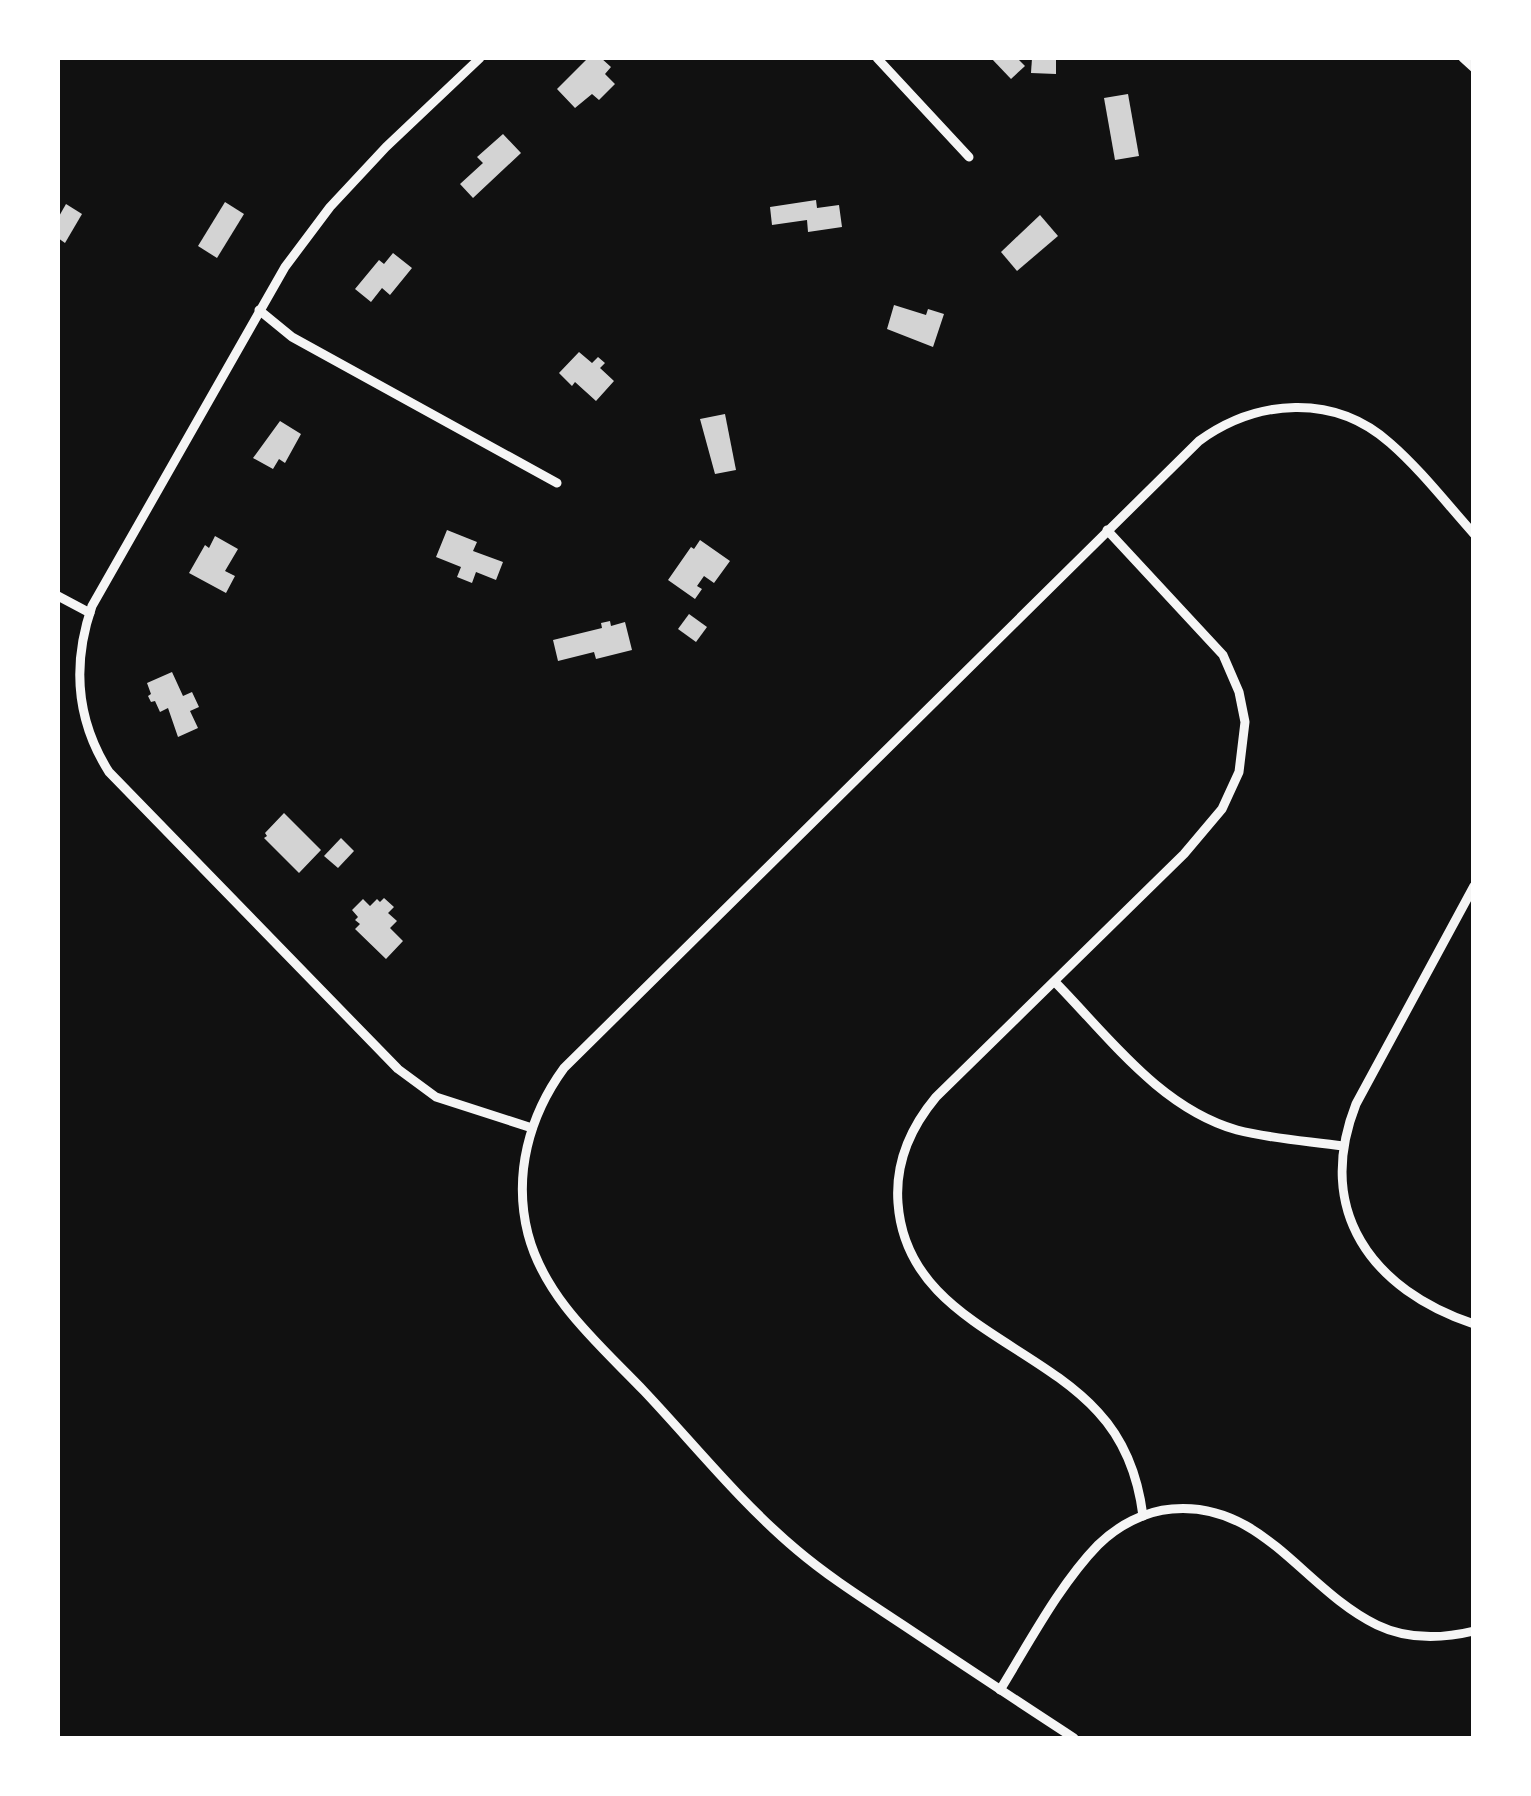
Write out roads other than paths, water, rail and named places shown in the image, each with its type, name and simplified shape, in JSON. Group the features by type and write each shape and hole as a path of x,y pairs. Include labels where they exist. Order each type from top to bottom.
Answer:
{"street":[{"path":"480,58 330,206 285,267 90,613 80,657 80,695 89,736 109,772 416,1085 436,1096 532,1128"},
{"path":"877,58 970,156"},
{"path":"1463,58 1474,68"},
{"path":"259,310 292,336 557,483"},
{"path":"1074,1738 834,1579 790,1545 564,1306 536,1260 523,1207 524,1167 532,1128 542,1102 564,1068 1107,530 1216,428 1253,412 1294,406 1344,415 1380,435 1403,455 1474,534"},
{"path":"1107,530 1224,655 1240,692 1244,742 1236,782 1214,821 924,1112 902,1157 898,1197 899,1217 916,1264 933,1288 952,1306 1079,1394 1112,1428 1134,1470 1143,1516"},
{"path":"58,596 90,613"},
{"path":"1474,886 1356,1104 1343,1146 1344,1199 1363,1248 1402,1288 1424,1304 1474,1324"},
{"path":"1055,982 1161,1091 1184,1107 1237,1130 1343,1146"},
{"path":"1000,1690 1089,1555 1122,1526 1143,1516 1190,1507 1223,1512 1251,1527 1355,1613 1380,1626 1435,1638 1474,1631"}]}
